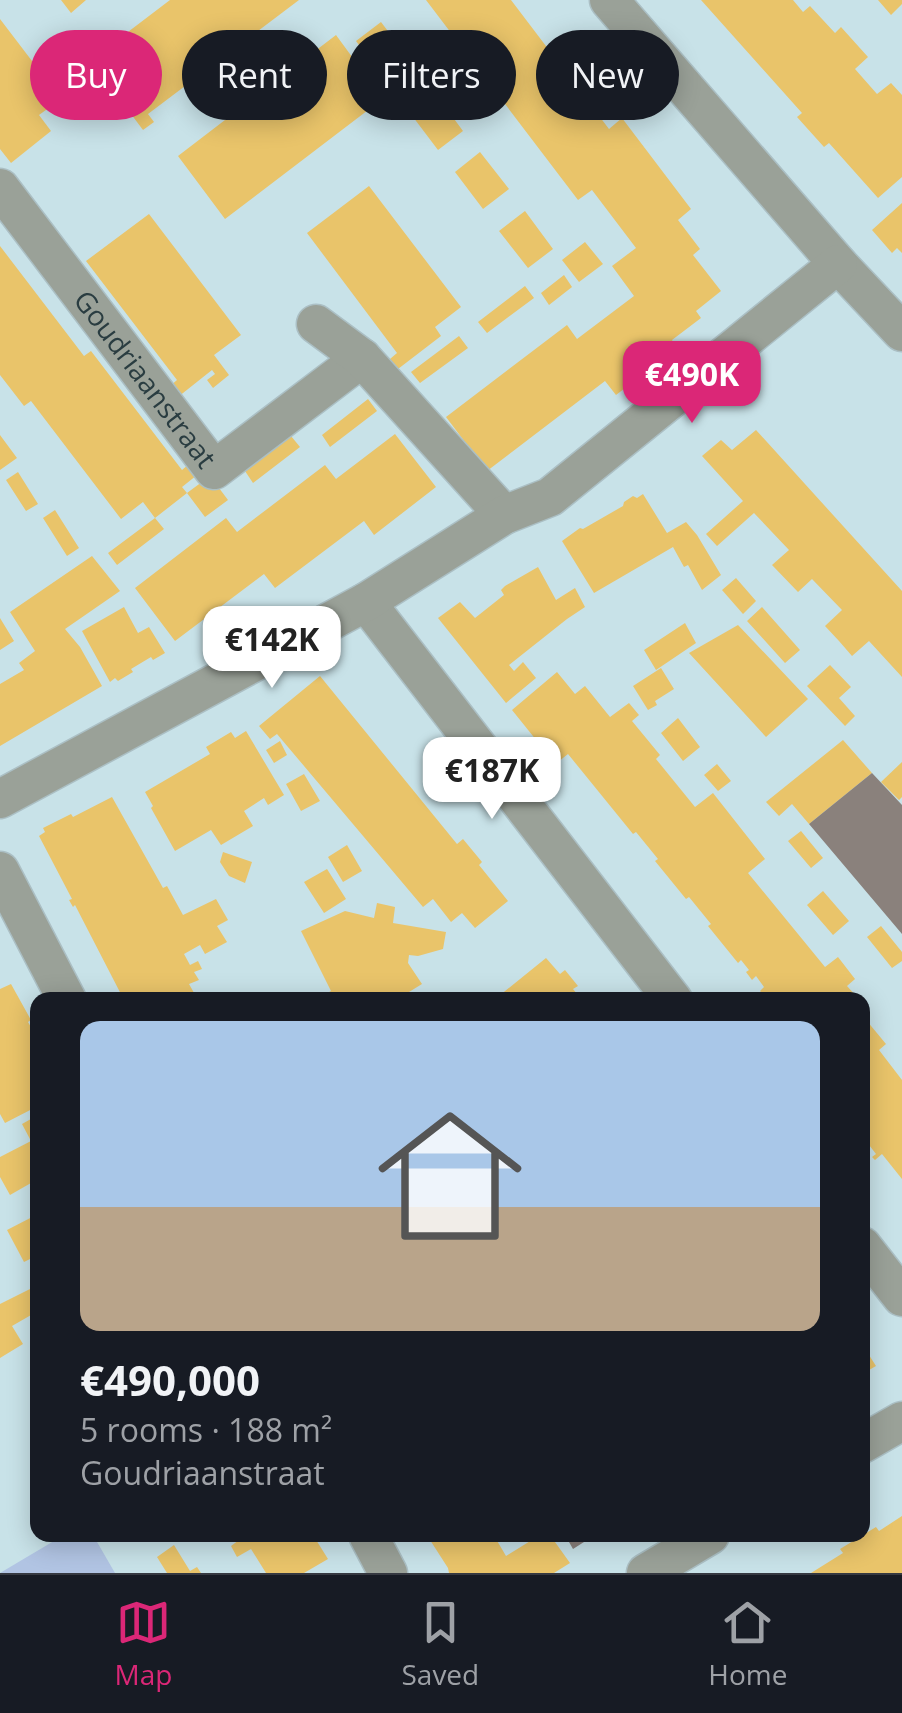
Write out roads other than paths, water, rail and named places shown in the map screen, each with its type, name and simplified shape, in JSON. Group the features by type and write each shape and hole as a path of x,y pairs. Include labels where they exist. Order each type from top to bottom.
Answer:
{"street":[{"path":"609,0 902,332"},
{"name":"Goudriaanstraat","path":"0,188 214,470 362,358"},
{"path":"0,799 366,602 504,515 550,497 838,264"},
{"path":"316,324 362,358 504,515"},
{"path":"366,602 666,992"},
{"path":"0,871 63,992"},
{"path":"870,1256 902,1297"},
{"path":"870,1439 902,1421"},
{"path":"372,1542 388,1573"},
{"path":"646,1573 698,1542"}]}
